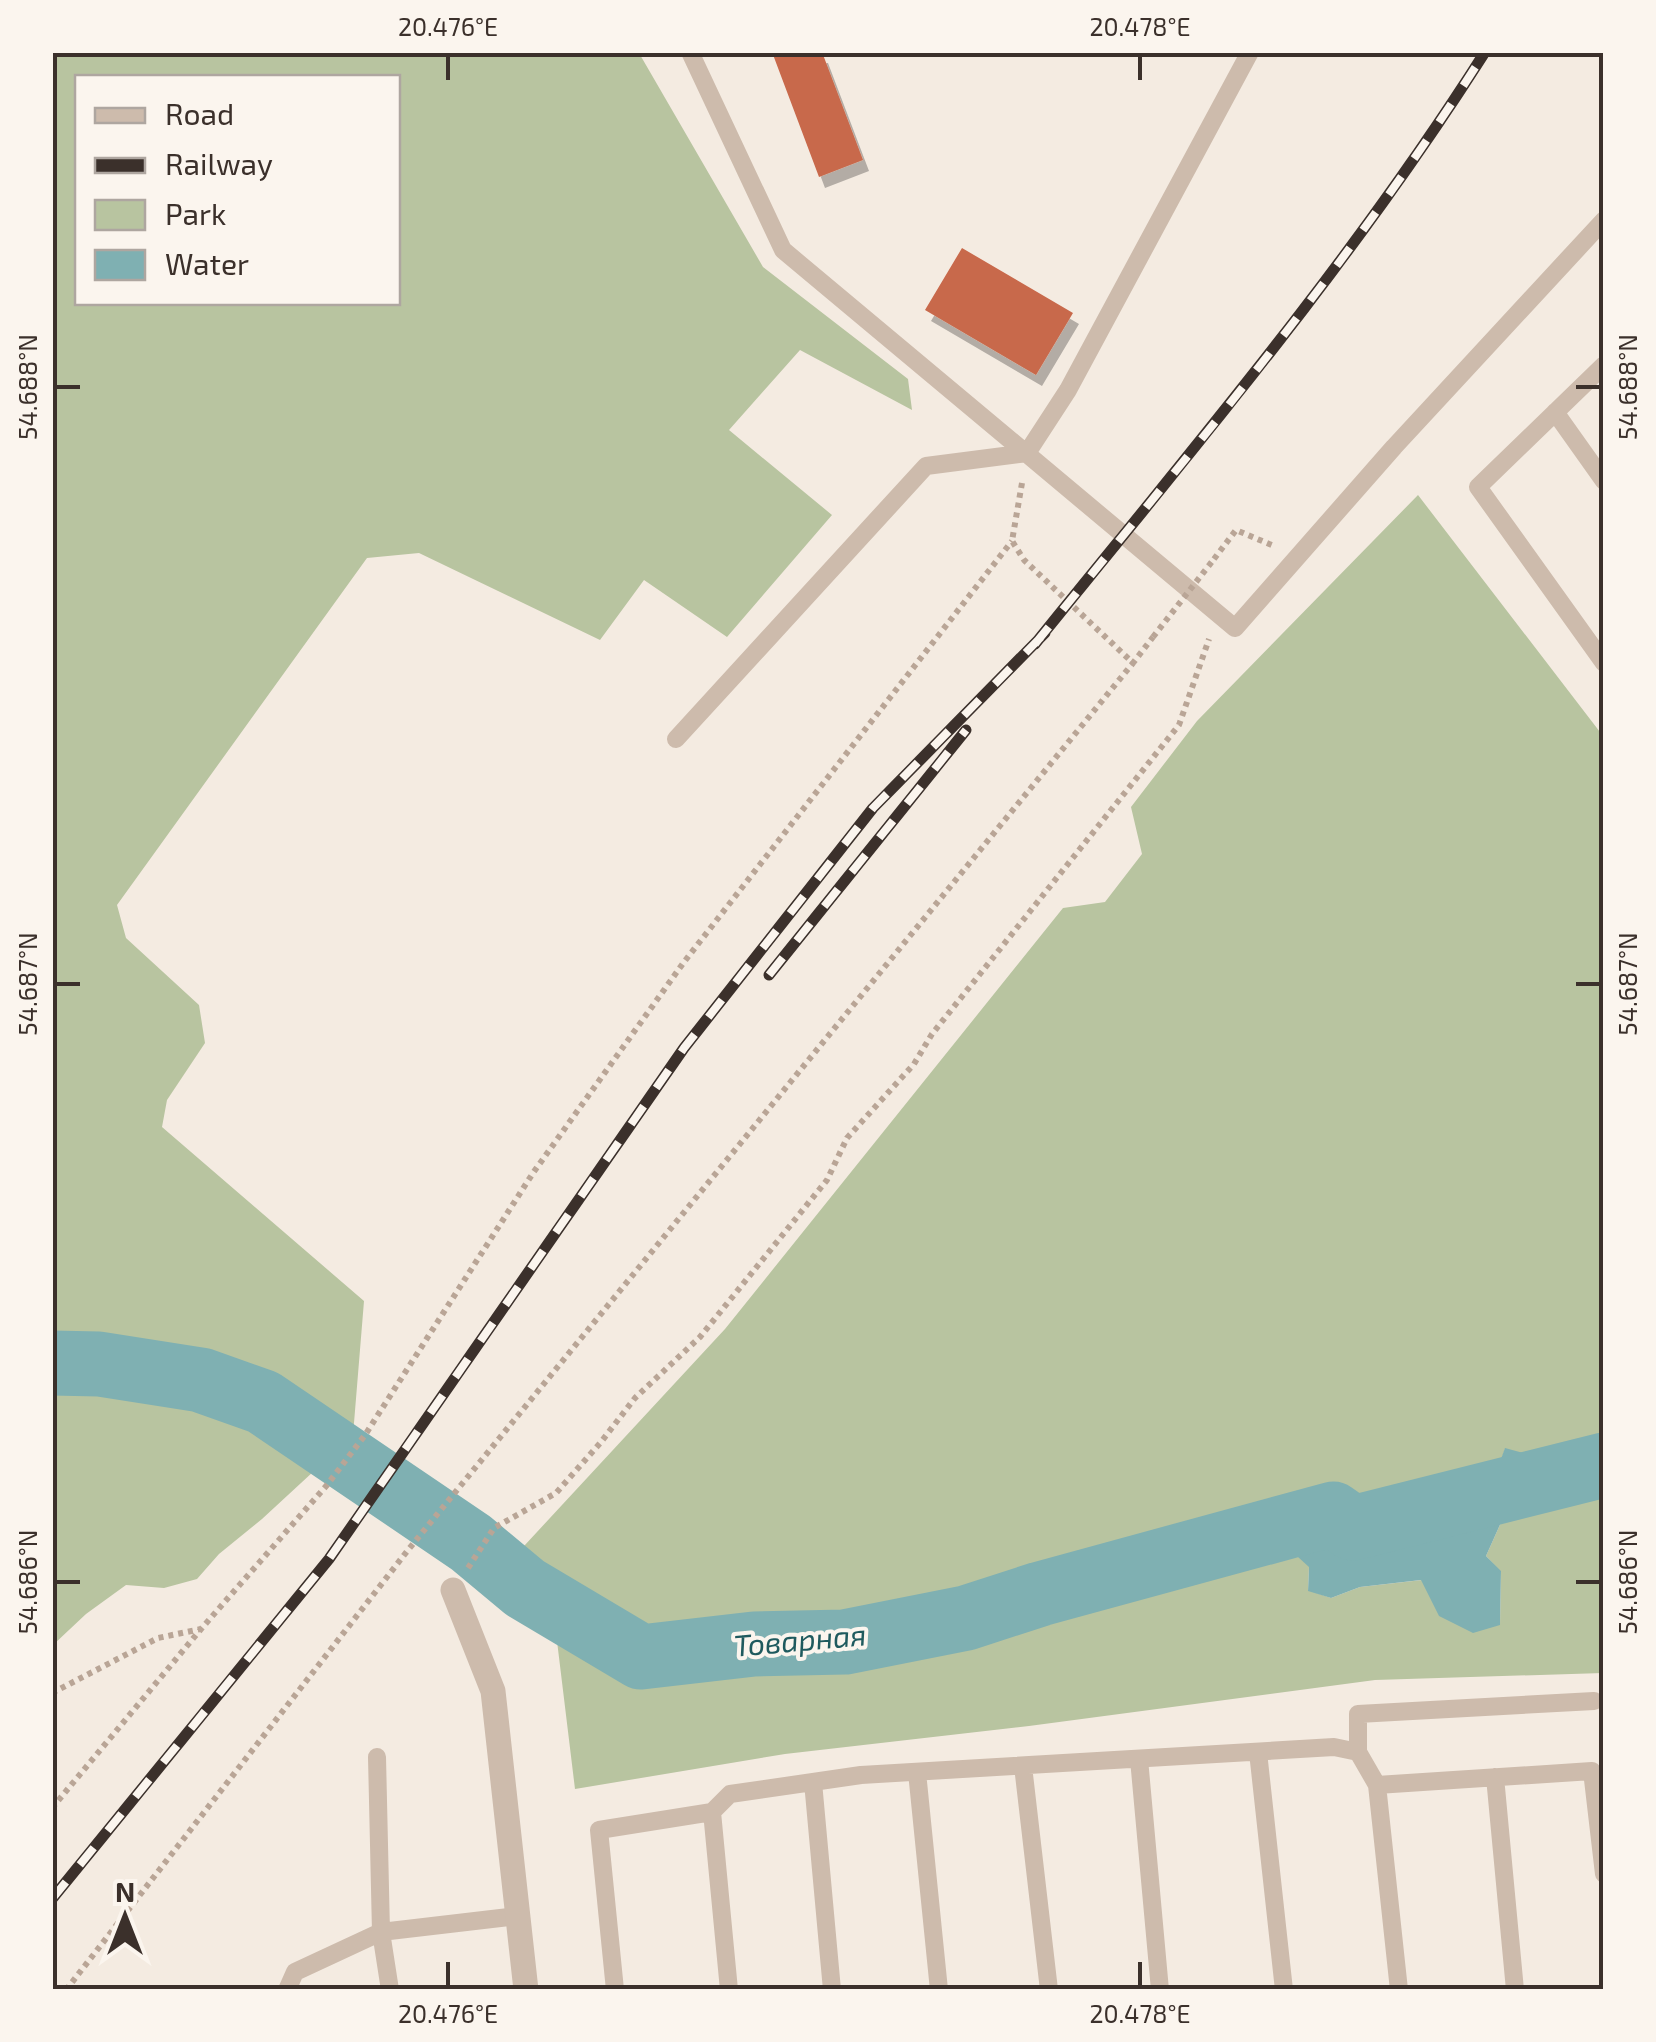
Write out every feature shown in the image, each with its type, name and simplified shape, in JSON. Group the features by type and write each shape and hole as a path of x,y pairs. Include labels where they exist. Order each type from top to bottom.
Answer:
{"street":[{"path":"460,1580 493,1692 526,1990"}],"lane":[{"path":"690,52 784,250 1236,628 1394,447 1604,220"},
{"path":"1028,453 1068,390 1250,52"},
{"path":"1604,364 1478,487 1604,663"},
{"path":"1555,412 1604,481"},
{"path":"676,740 926,466 1028,453"},
{"path":"1399,1990 1377,1785 1358,1752 1358,1714 1594,1701"},
{"path":"615,1990 599,1830 712,1812 730,1794 812,1782 1334,1747 1358,1752"},
{"path":"1258,1752 1284,1990"},
{"path":"377,1757 381,1932 390,1990"},
{"path":"1138,1759 1160,1990"},
{"path":"1022,1766 1048,1990"},
{"path":"1377,1785 1592,1771 1604,1874"},
{"path":"917,1772 939,1990"},
{"path":"1495,1778 1515,1990"},
{"path":"812,1782 832,1990"},
{"path":"712,1812 729,1990"},
{"path":"288,1990 295,1972 381,1932 518,1916"}],"path":[{"path":"52,1808 327,1486 365,1435 532,1173 661,995 1012,540 1028,453"},
{"path":"66,1990 408,1550 1133,663 1236,530 1298,556"},
{"path":"1012,540 1024,560 1133,663"},
{"path":"460,1580 494,1528 556,1493 635,1398 700,1337 827,1180 847,1138 914,1064 932,1034 1179,725 1218,614"},
{"path":"52,1693 158,1638 201,1629"}],"green space":[{"path":"53,52 639,53 763,267 908,379 912,410 800,350 729,430 832,515 727,637 644,580 600,640 419,553 367,558 117,905 126,938 199,1005 205,1043 167,1100 162,1127 364,1301 353,1435 219,1554 197,1579 164,1588 126,1585 53,1645"},
{"path":"1418,495 1603,736 1603,1673 1375,1680 785,1754 575,1789 557,1641 512,1559 725,1329 1063,908 1105,902 1142,854 1131,807 1197,721","holes":["1505,1449 1582,1470 1582,1489 1530,1490 1503,1518 1486,1556 1501,1572 1500,1625 1422,1580 1360,1587 1331,1598 1308,1590 1309,1567 1333,1514 1366,1513 1402,1496 1439,1499 1495,1478"]}],"water":[{"path":"1505,1448 1582,1469 1583,1489 1530,1490 1503,1518 1486,1556 1501,1571 1500,1625 1473,1633 1439,1616 1421,1580 1360,1587 1331,1598 1308,1591 1309,1567 1287,1547 1333,1514 1366,1513 1402,1496 1439,1499 1494,1478"}],"building":[{"path":"772,52 822,52 863,160 819,177"},
{"path":"962,248 1073,313 1036,375 925,310"}],"waterway":[{"name":"Товарная","path":"52,1363 99,1364 201,1380 263,1402 471,1543 525,1588 641,1657 754,1644 845,1642 966,1618 1333,1514 1353,1528 1604,1465"}],"railway":[{"path":"1035,644 1325,281 1485,52"},
{"path":"52,1899 329,1559 684,1048 873,808 1045,633"},
{"path":"769,975 966,730"}]}
